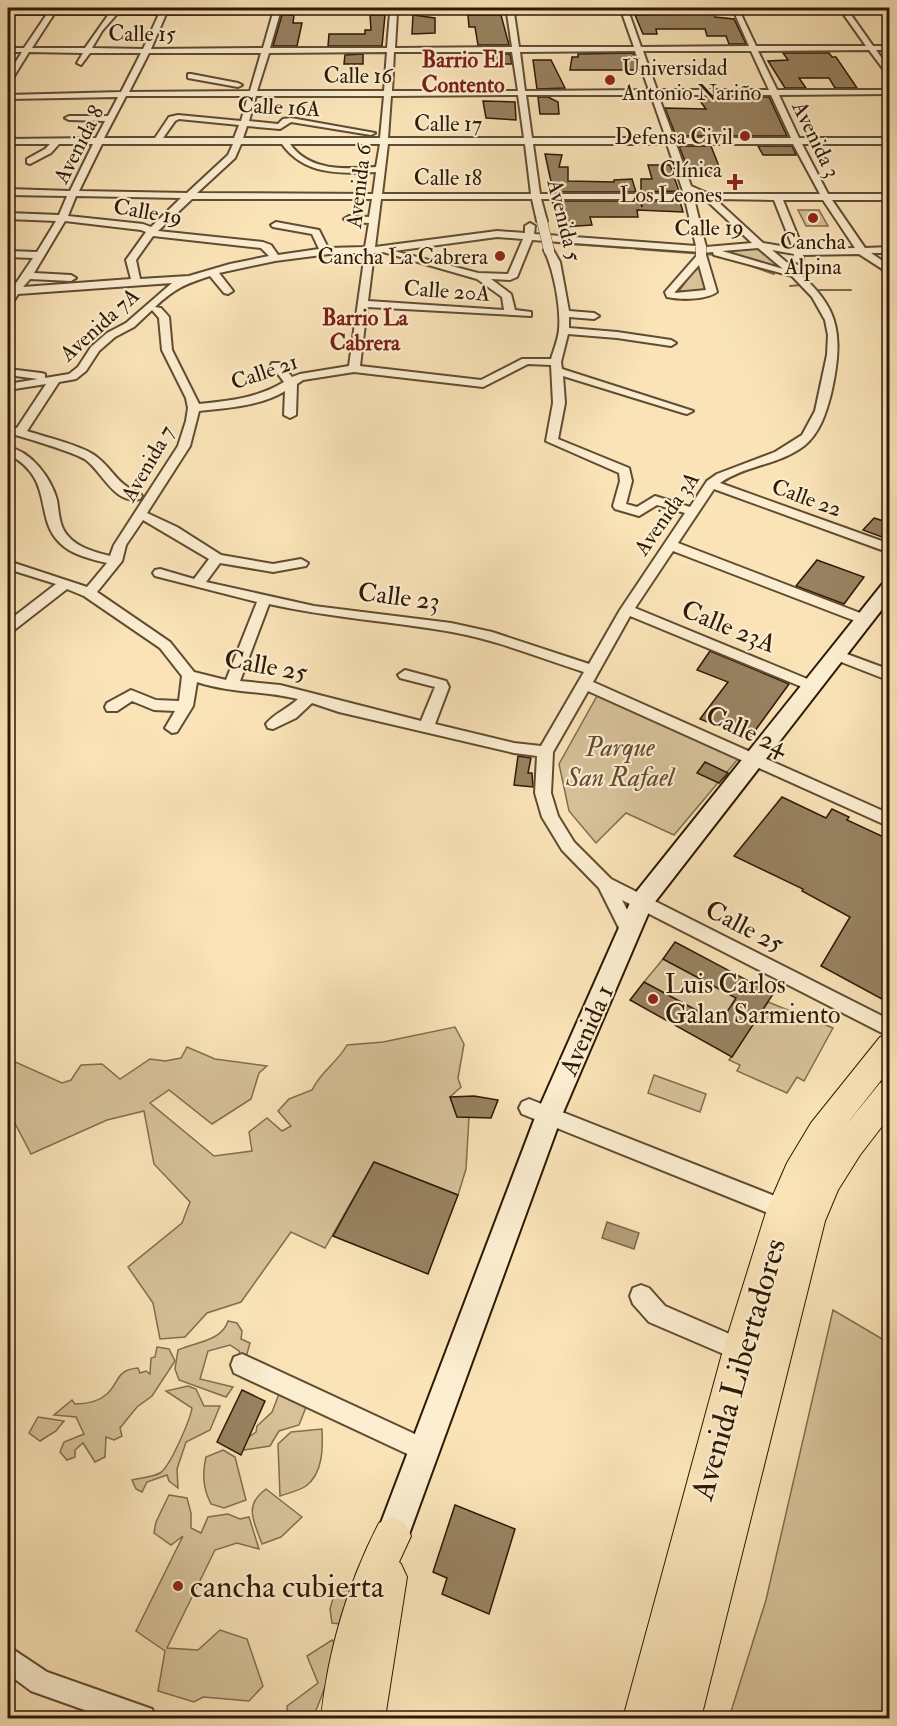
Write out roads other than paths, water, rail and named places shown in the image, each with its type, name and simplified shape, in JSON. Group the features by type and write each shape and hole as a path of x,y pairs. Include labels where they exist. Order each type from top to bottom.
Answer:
{"main road":[{"name":"Avenida Libertadores","path":"643,1719 740,1350 783,1209 798,1173 822,1133 890,1046"},
{"name":"Avenida Libertadores","path":"681,1719 809,1221 826,1181 849,1145 890,1092"},
{"path":"374,1719 376,1643 390,1563 392,1536"},
{"path":"345,1711 360,1623 379,1560 392,1536"},
{"path":"345,1711 376,1643"},
{"path":"633,1719 655,1673"}],"street":[{"path":"8,12 164,9 890,10"},
{"name":"Avenida 8","path":"8,301 11,292 27,276 62,218 84,169 146,51 164,9"},
{"path":"136,281 131,260 152,231 232,156 244,124 277,9"},
{"name":"Avenida 6","path":"354,369 374,250 374,220 389,93 394,9"},
{"name":"Avenida 5","path":"510,9 537,201 549,250 555,262 564,314 564,330 556,366 559,415 552,441 625,471 626,481 619,506 639,512 655,500 691,511"},
{"path":"625,9 688,192 703,252 712,292 678,296 669,293 703,252"},
{"name":"Avenida 3","path":"736,9 796,141 825,196 862,251 890,271"},
{"path":"844,9 890,76"},
{"path":"8,79 53,10"},
{"path":"81,63 87,57 87,51 108,18 117,11"},
{"name":"Calle 15","path":"8,50 392,51 890,48"},
{"path":"191,76 253,89"},
{"name":"Calle 16","path":"8,97 253,89 389,93 890,92"},
{"path":"69,118 112,119"},
{"name":"Calle 16A","path":"157,142 172,118 280,127 286,121 291,120 384,138"},
{"name":"Calle 17","path":"8,141 285,142 384,138 528,141 890,141"},
{"path":"30,161 48,151 56,142"},
{"path":"285,142 291,153 303,161 321,167 343,171 380,169"},
{"name":"Calle 18","path":"8,192 60,195 75,193 191,196 377,196 537,201 688,192 706,196 890,197"},
{"name":"Avenida 3A","path":"629,932 605,884 568,846 550,817 543,793 545,752 627,610 711,484 722,475 771,458 802,442 811,431 822,405 828,379 833,335 829,319 816,296 797,276 706,196"},
{"path":"703,252 797,276 799,252 777,196"},
{"path":"11,292 136,281 190,279 232,266 324,251 374,250 478,276 505,278 514,275 529,236 533,209 537,201"},
{"name":"Calle 19","path":"8,216 62,218 143,227 159,235 263,245 268,247 275,258"},
{"path":"349,219 374,220"},
{"path":"276,225 316,232 324,251"},
{"name":"Calle 19","path":"374,250 497,234 703,252 760,245 799,252 890,250"},
{"path":"8,254 40,255"},
{"path":"214,273 228,291"},
{"path":"27,276 78,279"},
{"path":"478,276 507,296 510,314"},
{"name":"Avenida 7A","path":"21,431 54,381 72,377 82,369 95,349 111,335 130,325 171,287 190,279"},
{"name":"Calle 20A","path":"364,304 527,314"},
{"name":"Avenida 7","path":"88,593 115,561 120,545 184,446 192,421 194,408 192,398 167,350 164,317 157,310"},
{"path":"564,314 594,316"},
{"path":"564,330 671,343"},
{"name":"Calle 21","path":"194,408 232,404 273,394 300,377 354,369 483,384 526,361 556,366 687,411"},
{"path":"276,365 291,384 290,415"},
{"path":"8,372 52,377 54,381"},
{"path":"8,387 54,381"},
{"path":"8,430 21,431 54,445 81,451 94,460 107,479 122,492 136,496"},
{"path":"8,450 27,460 48,491 57,531 64,540 94,556 115,561"},
{"name":"Calle 22","path":"711,484 890,549"},
{"path":"140,514 179,534 217,558 273,568 301,563"},
{"path":"670,545 864,619"},
{"path":"197,584 217,558"},
{"name":"Calle 25","path":"8,565 66,583 88,593 165,645 189,675 217,684 280,690 339,707 428,726 514,748 545,752"},
{"name":"Calle 23","path":"160,573 197,584 314,610 451,627 486,635 589,677"},
{"path":"8,628 66,583"},
{"name":"Avenida 1","path":"392,1536 424,1450 539,1112 629,932 641,902 890,586"},
{"path":"231,685 265,598"},
{"name":"Calle 23A","path":"627,610 812,686"},
{"path":"836,655 890,676"},
{"path":"172,729 186,706 190,693 189,675"},
{"path":"405,675 441,684 442,687 428,726"},
{"name":"Calle 24","path":"589,677 755,759 889,819"},
{"path":"112,707 131,695 154,705 186,706"},
{"path":"273,724 291,714 310,697"},
{"name":"Avenida 3A","path":"605,884 641,902"},
{"name":"Calle 25","path":"641,902 890,1029"},
{"path":"539,1112 783,1209"},
{"path":"641,1296 657,1314 740,1350"},
{"path":"242,1365 424,1450"},
{"path":"8,1659 40,1682 144,1719"}],"waterway":[{"path":"556,243 626,248"},
{"path":"636,249 717,255"},
{"path":"728,258 774,274"},
{"path":"790,286 801,285"},
{"path":"811,287 813,290 851,290"}],"place":[{"name":"Universidad Antonio Nariño","path":"610,80"},
{"name":"Defensa Civil","path":"745,136"},
{"name":"Clínica Los Leones","path":"735,182"},
{"name":"Cancha Alpina","path":"813,218"},
{"name":"Cancha La Cabrera","path":"500,256"},
{"name":"Luis Carlos Galan Sarmiento","path":"653,999"},
{"name":"cancha cubierta","path":"178,1586"}],"district":[{"name":"Barrio El Contento","path":"463,72"},
{"name":"Barrio La Cabrera","path":"365,330"}],"park label":[{"name":"Parque San Rafael","path":"620,762"}]}
